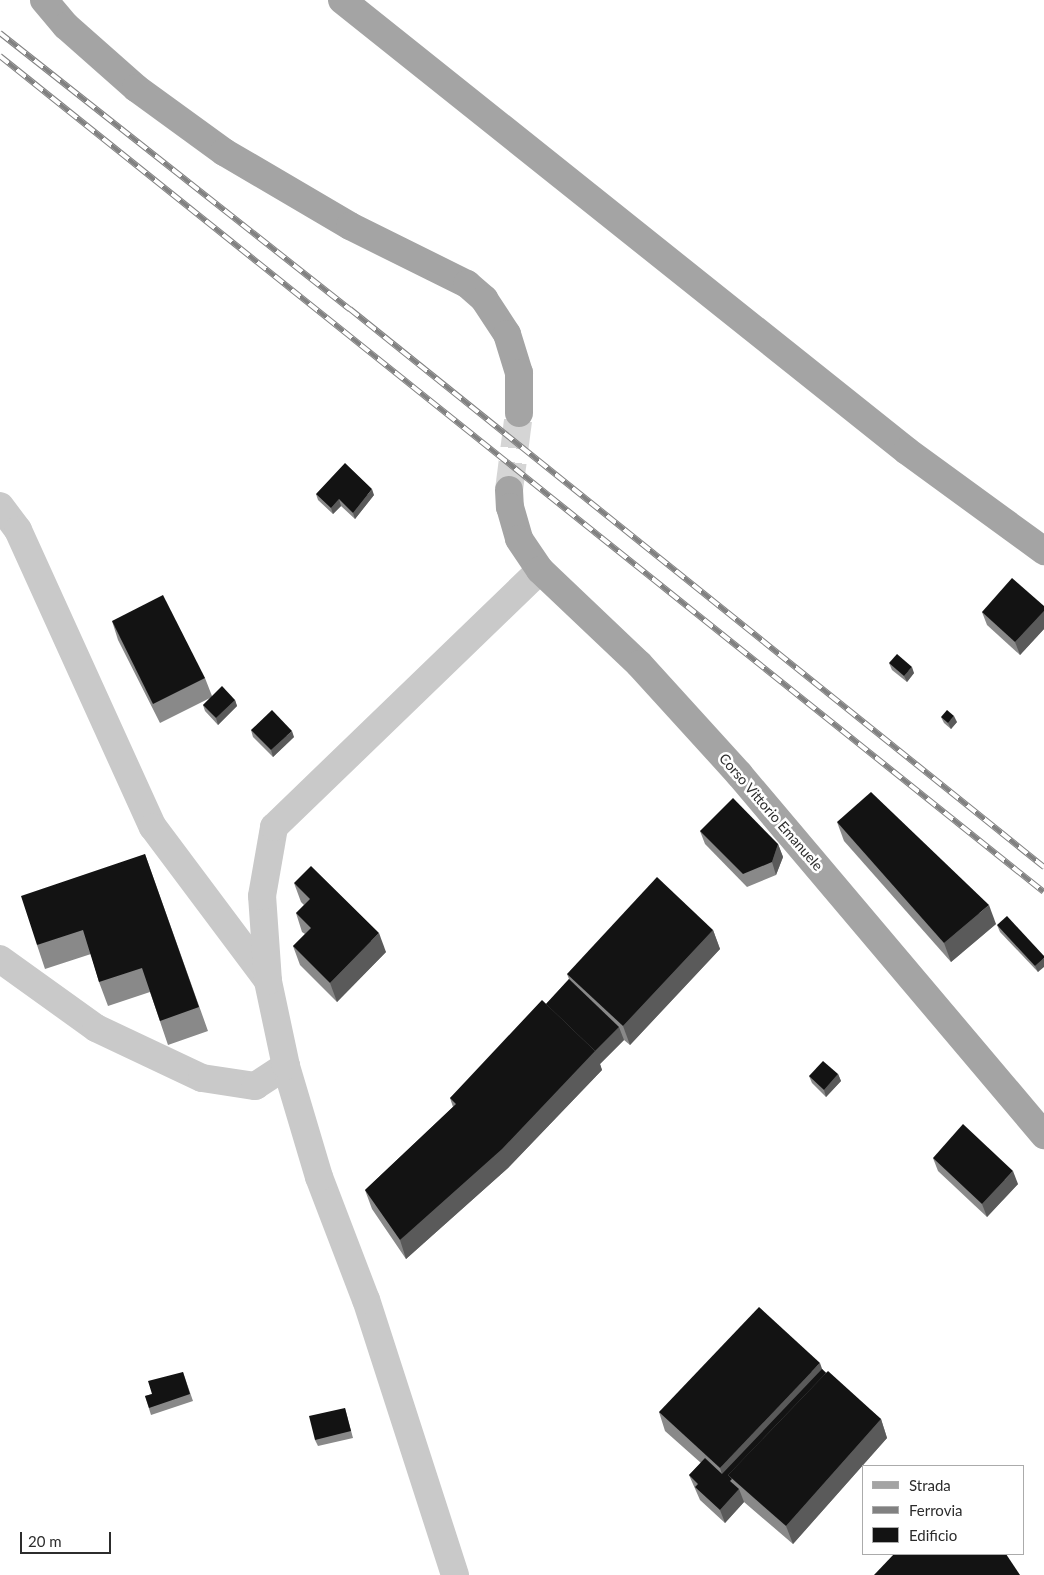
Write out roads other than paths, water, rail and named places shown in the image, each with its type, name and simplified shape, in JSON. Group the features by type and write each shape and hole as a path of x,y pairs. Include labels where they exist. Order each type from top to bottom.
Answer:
{"main road":[{"path":"44,0 66,26 136,88 224,152 350,226 468,284 484,298 507,334 519,372 519,413"},
{"path":"342,0 907,450 1044,552"},
{"name":"Corso Vittorio Emanuele","path":"509,490 510,507 519,538 540,570 638,664 739,774 1044,1135"}],"street":[{"path":"0,506 18,530 153,827 268,981"},
{"path":"455,1575 366,1300 319,1177 286,1066 268,981 262,896 274,827 540,570"},
{"path":"0,959 96,1028 202,1078 255,1086 286,1066"}],"tunnel":[{"path":"509,490 519,413"}],"railway":[{"path":"0,33 350,309 1044,867"},
{"path":"0,56 1044,892"}]}
